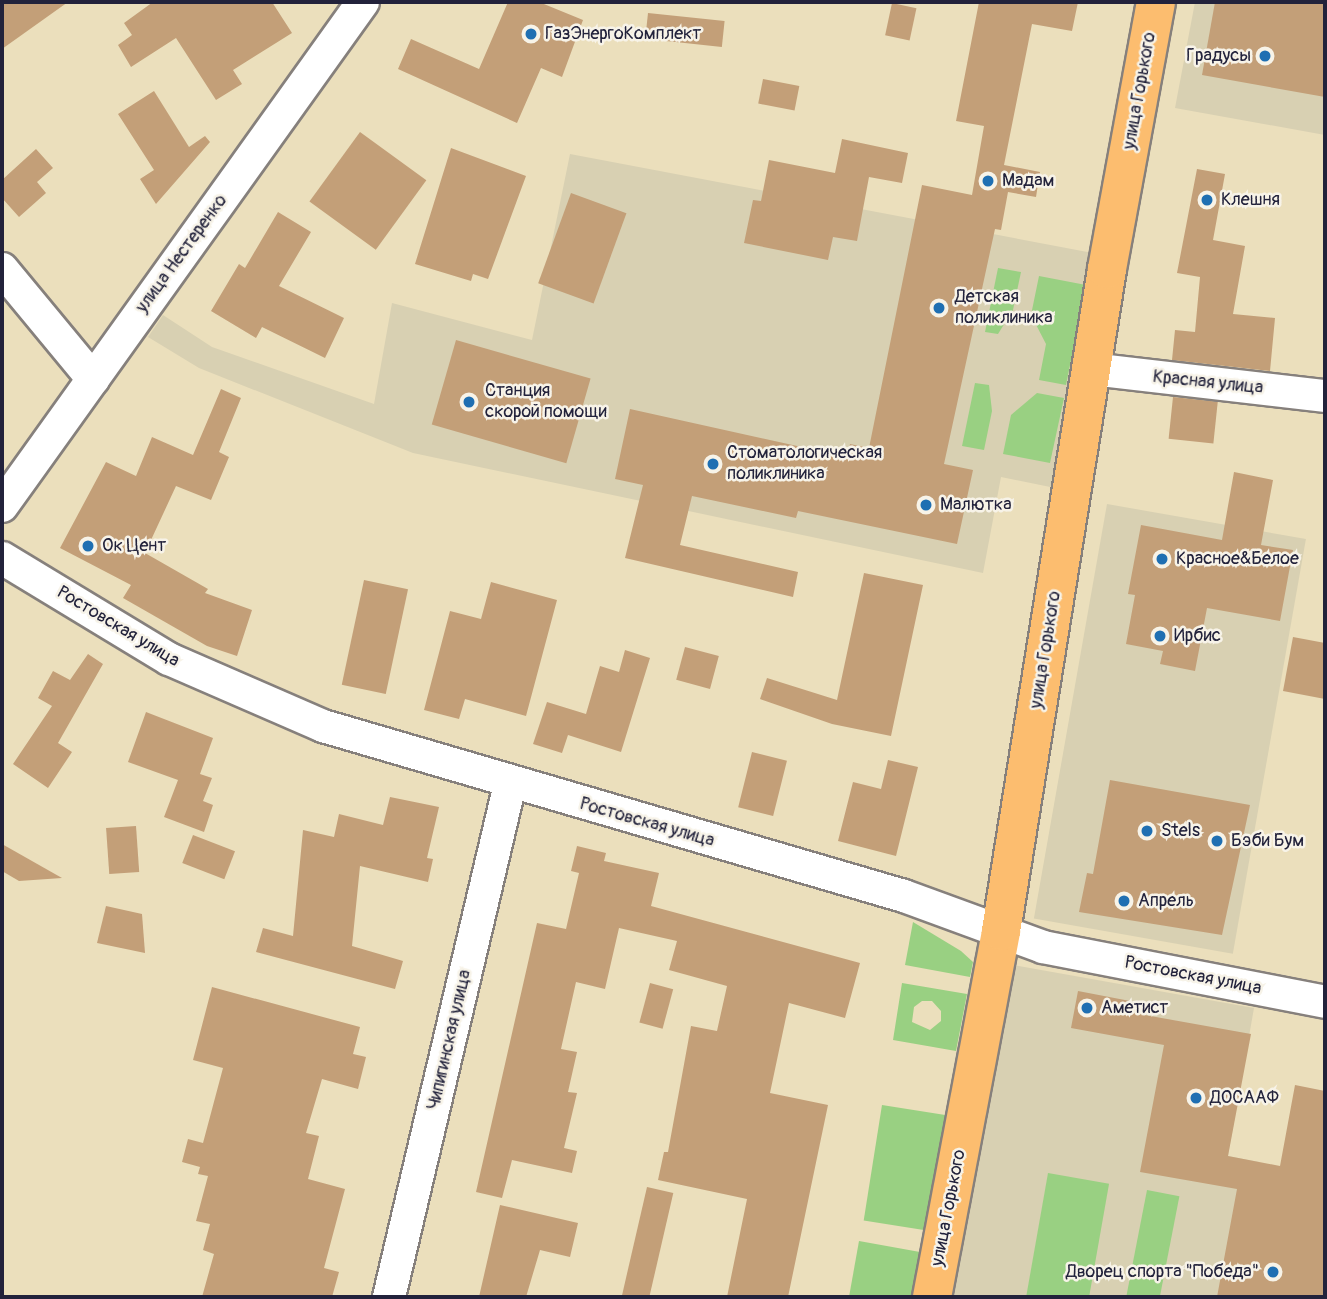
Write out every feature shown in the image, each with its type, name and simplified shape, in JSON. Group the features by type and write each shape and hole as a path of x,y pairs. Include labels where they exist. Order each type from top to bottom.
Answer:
{"main road":[{"name":"улица Горького","path":"932,1297 1002,932 1091,369 1156,2"}],"street":[{"name":"улица Нестеренко","path":"2,506 363,2"},
{"path":"2,269 93,379"},
{"name":"Красная улица","path":"1091,369 1325,396"},
{"name":"Ростовская улица","path":"2,558 169,659 258,702 510,784 904,896 1044,947 1325,1002"},
{"name":"Чипигинская улица","path":"389,1297 510,784"}],"shaded area":[{"path":"1195,2 1325,2 1325,135 1175,108"},
{"path":"570,154 1098,254 1060,489 1001,477 983,573 413,453 199,368 148,337 163,315 212,347 374,404 392,303 532,340"},
{"path":"1107,504 1306,539 1233,954 1034,919"},
{"path":"1013,965 1254,1008 1228,1156 1259,1162 1253,1192 1325,1205 1325,1297 952,1297"}],"green space":[{"path":"998,268 1021,272 1013,310 998,334 985,332"},
{"path":"1039,276 1086,285 1066,385 1039,380 1046,344 1031,315"},
{"path":"975,383 989,385 992,411 984,450 962,446"},
{"path":"1037,393 1064,398 1050,463 1003,454 1011,415"},
{"path":"913,922 961,951 973,962 970,977 905,965"},
{"path":"902,983 967,994 956,1051 893,1040","holes":["922,1001 932,1001 941,1011 941,1021 930,1030 912,1022 914,1007"]},
{"path":"882,1105 945,1115 927,1231 864,1221"},
{"path":"1048,1173 1109,1184 1089,1297 1026,1297"},
{"path":"1147,1190 1179,1196 1160,1297 1126,1297"},
{"path":"859,1241 920,1252 911,1297 849,1297"}],"building":[{"path":"2,2 68,2 2,49"},
{"path":"153,2 272,2 292,33 233,70 242,84 216,100 176,38 131,67 118,45 132,35 124,23"},
{"path":"508,2 539,2 583,20 562,77 541,68 517,123 398,69 411,39 479,69"},
{"path":"979,2 1078,2 1072,31 1032,24 1004,165 1040,172 1036,197 1008,192 1001,230 995,229 944,464 973,470 957,544 798,511 796,518 692,496 680,545 798,572 793,597 625,558 643,485 615,479 630,409 847,457 850,444 869,448 922,185 972,195 984,126 956,121"},
{"name":"Градусы","path":"1215,2 1325,2 1325,97 1202,75"},
{"path":"892,3 916,8 910,40 885,35"},
{"path":"648,13 725,21 722,47 645,39"},
{"path":"763,79 799,86 795,111 758,104"},
{"path":"154,91 189,147 205,136 210,142 156,204 140,179 154,170 118,114"},
{"path":"360,132 426,180 376,250 309,202"},
{"path":"842,139 908,153 902,183 869,177 857,241 833,237 828,260 744,243 753,200 761,201 769,160 835,173"},
{"path":"451,148 526,176 488,279 473,274 471,281 415,264"},
{"path":"36,149 53,168 37,182 46,193 19,217 2,198 2,180"},
{"path":"1197,169 1225,174 1213,240 1245,246 1233,314 1275,318 1270,371 1172,360 1175,330 1195,332 1200,277 1177,273"},
{"path":"571,193 626,213 594,303 538,283"},
{"path":"278,212 311,232 279,286 344,318 325,358 262,327 256,338 211,311 239,264 245,268"},
{"path":"456,340 591,379 566,463 432,425"},
{"path":"221,389 241,398 219,452 229,457 211,500 176,486 145,553 208,589 205,593 252,610 237,656 207,646 123,598 131,585 60,548 106,462 136,476 152,437 193,455"},
{"path":"1173,397 1218,402 1213,443 1169,439"},
{"path":"1234,472 1273,480 1261,545 1293,550 1280,621 1207,608 1195,671 1160,664 1163,651 1126,644 1135,595 1128,594 1141,525 1222,540"},
{"path":"864,573 923,585 891,736 832,724 760,699 767,678 837,700"},
{"path":"364,580 408,589 386,694 342,685"},
{"path":"491,582 557,600 526,716 465,699 459,719 424,710 450,611 481,619"},
{"path":"1293,637 1325,643 1325,699 1283,691"},
{"path":"685,647 719,656 710,689 676,680"},
{"path":"625,650 650,658 621,752 568,735 562,753 533,744 547,702 586,714 600,666 619,672"},
{"path":"88,654 103,664 58,743 72,752 48,788 13,764 52,706 38,698 53,671 70,680"},
{"path":"146,712 213,738 200,774 212,778 203,801 213,805 204,832 164,817 178,780 128,762"},
{"path":"752,752 787,761 773,816 738,807"},
{"path":"888,760 918,767 896,856 838,841 853,782 881,789"},
{"path":"1110,780 1250,805 1222,935 1079,912 1087,873 1093,874"},
{"path":"390,797 439,807 427,858 433,859 428,882 360,866 352,946 403,961 395,989 256,952 263,928 293,936 303,830 334,837 339,814 383,825"},
{"path":"136,826 139,872 109,874 106,828"},
{"path":"193,835 235,851 224,879 182,863"},
{"path":"2,844 62,878 19,881 2,871"},
{"path":"577,846 606,853 604,861 659,873 651,906 860,963 845,1018 789,1003 770,1093 828,1105 788,1297 727,1297 747,1199 658,1180 664,1152 668,1152 691,1026 717,1031 727,986 669,970 677,941 619,928 605,989 576,982 561,1049 577,1052 568,1092 577,1093 564,1148 577,1151 572,1173 512,1160 502,1198 476,1192 537,923 566,929 579,873 571,871"},
{"path":"106,906 142,914 145,953 97,943"},
{"path":"650,983 673,989 663,1029 639,1023"},
{"path":"212,987 360,1027 353,1054 366,1057 358,1089 322,1079 306,1133 319,1136 308,1179 345,1189 324,1268 339,1272 332,1297 202,1297 214,1254 203,1250 210,1224 196,1221 208,1176 198,1174 200,1167 182,1162 188,1139 203,1143 223,1068 193,1060"},
{"path":"1078,991 1130,1001 1128,1012 1251,1034 1228,1156 1280,1166 1295,1085 1325,1091 1325,1297 1217,1297 1237,1189 1140,1172 1164,1045 1071,1028"},
{"path":"647,1187 673,1193 649,1297 622,1296"},
{"path":"500,1205 578,1223 570,1257 540,1250 526,1297 479,1297"}],"place":[{"name":"ГазЭнергоКомплект","path":"531,34"},
{"name":"Градусы","path":"1265,56"},
{"name":"Мадам","path":"988,181"},
{"name":"Клешня","path":"1207,200"},
{"name":"Детская поликлиника","path":"939,308"},
{"name":"Станция скорой помощи","path":"469,402"},
{"name":"Стоматологическая поликлиника","path":"713,464"},
{"name":"Малютка","path":"926,505"},
{"name":"Ок Цент","path":"88,546"},
{"name":"Красное&Белое","path":"1162,559"},
{"name":"Ирбис","path":"1160,636"},
{"name":"Stels","path":"1147,831"},
{"name":"Бэби Бум","path":"1217,841"},
{"name":"Апрель","path":"1124,901"},
{"name":"Аметист","path":"1087,1008"},
{"name":"ДОСААФ","path":"1196,1098"},
{"name":"Дворец спорта \"Победа\"","path":"1273,1272"}]}
